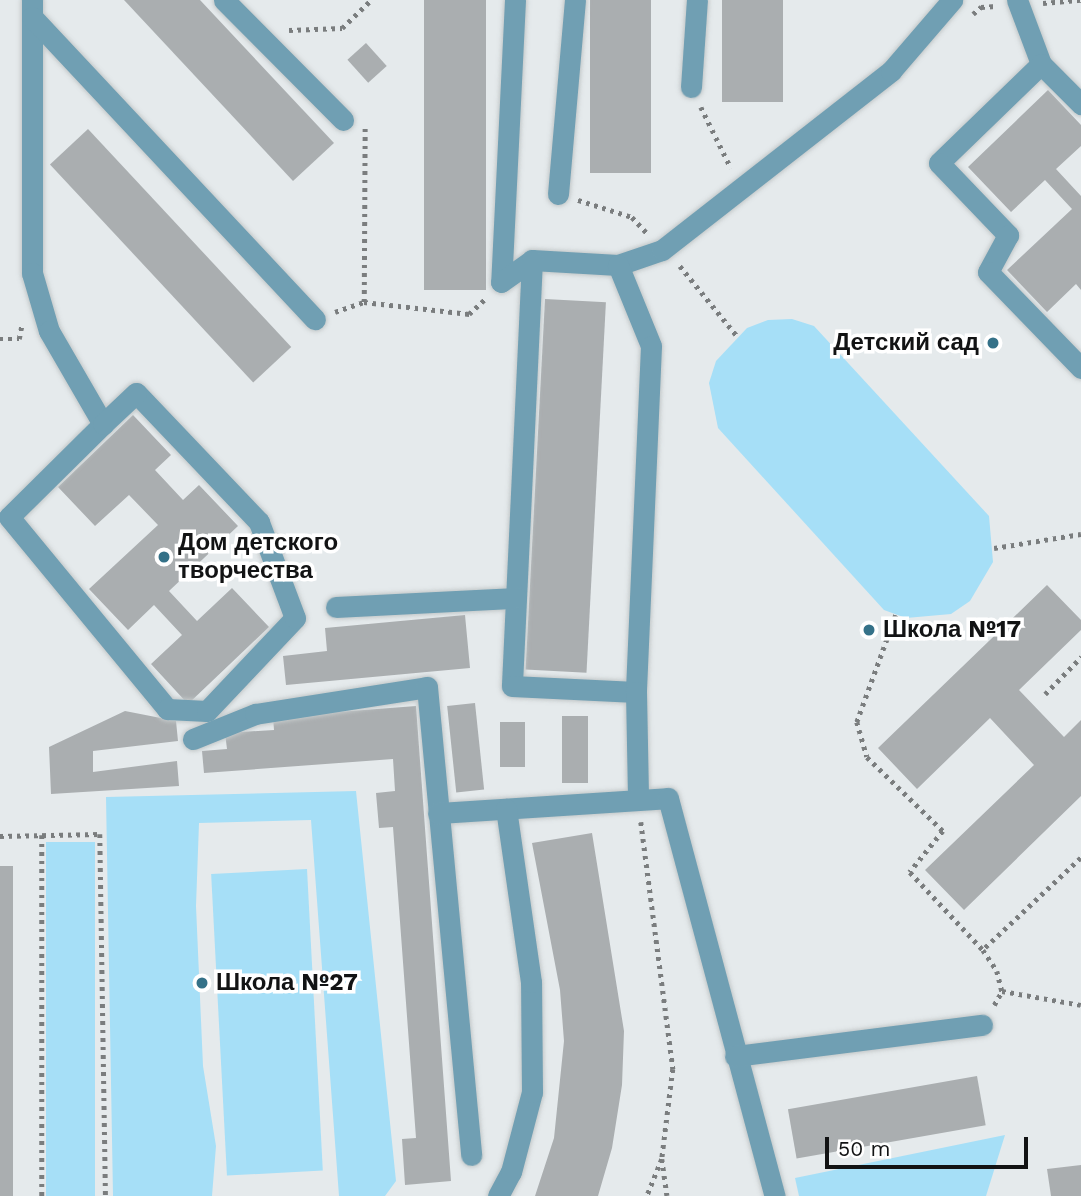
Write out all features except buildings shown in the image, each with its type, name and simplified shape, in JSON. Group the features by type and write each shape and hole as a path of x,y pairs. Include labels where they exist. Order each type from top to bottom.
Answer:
{"street":[{"path":"224,0 343,120"},
{"path":"501,282 515,0"},
{"path":"558,194 575,0"},
{"path":"691,87 697,0"},
{"path":"501,282 531,260 618,265 662,250 891,71 952,0"},
{"path":"1017,2 1041,65 1081,104"},
{"path":"32,8 315,319"},
{"path":"32,8 32,273 49,331 103,424"},
{"path":"1041,65 939,163 1008,235 988,272 1081,368"},
{"path":"531,260 512,686 636,692"},
{"path":"618,265 651,346 636,692 638,796"},
{"path":"136,393 259,522 295,618 207,711 167,709 9,517 103,424 136,393"},
{"path":"336,607 516,598"},
{"path":"193,739 255,714 427,687 471,1155"},
{"path":"438,813 638,796 668,798 735,1056 775,1196"},
{"path":"498,1196 511,1172 532,1092 531,982 506,809"},
{"path":"735,1056 982,1025"}],"path":[{"path":"255,32 342,29 371,0"},
{"path":"981,0 981,7"},
{"path":"1017,2 1081,0"},
{"path":"691,87 741,188"},
{"path":"364,302 366,123"},
{"path":"558,194 632,217 692,278 737,336"},
{"path":"315,319 364,302 469,314 501,282"},
{"path":"994,548 1081,534"},
{"path":"896,615 857,722 867,757 943,831 910,872 983,950 997,971 1002,990 1081,1005"},
{"path":"1045,694 1081,657"},
{"path":"638,796 673,1069 662,1159 648,1196"},
{"path":"0,836 100,834 106,1196"},
{"path":"42,835 42,1196"},
{"path":"983,950 1081,858"},
{"path":"662,1159 667,1196"}],"shaded area":[{"path":"792,319 814,326 989,516 993,562 970,601 951,614 906,618 884,610 718,428 709,383 716,361 747,328 768,320"},
{"path":"356,791 396,1181 385,1196 339,1196 311,820 199,823 196,906 203,1066 216,1146 212,1196 113,1196 106,797"},
{"path":"46,842 95,842 95,1196 46,1196"},
{"path":"307,869 323,1171 227,1176 211,874"},
{"path":"1005,1135 986,1196 799,1196 795,1178"}],"place":[{"name":"Детский сад","path":"993,343"},
{"name":"Дом детского творчества","path":"164,557"},
{"name":"Школа №17","path":"869,630"},
{"name":"Школа №27","path":"202,983"}]}
